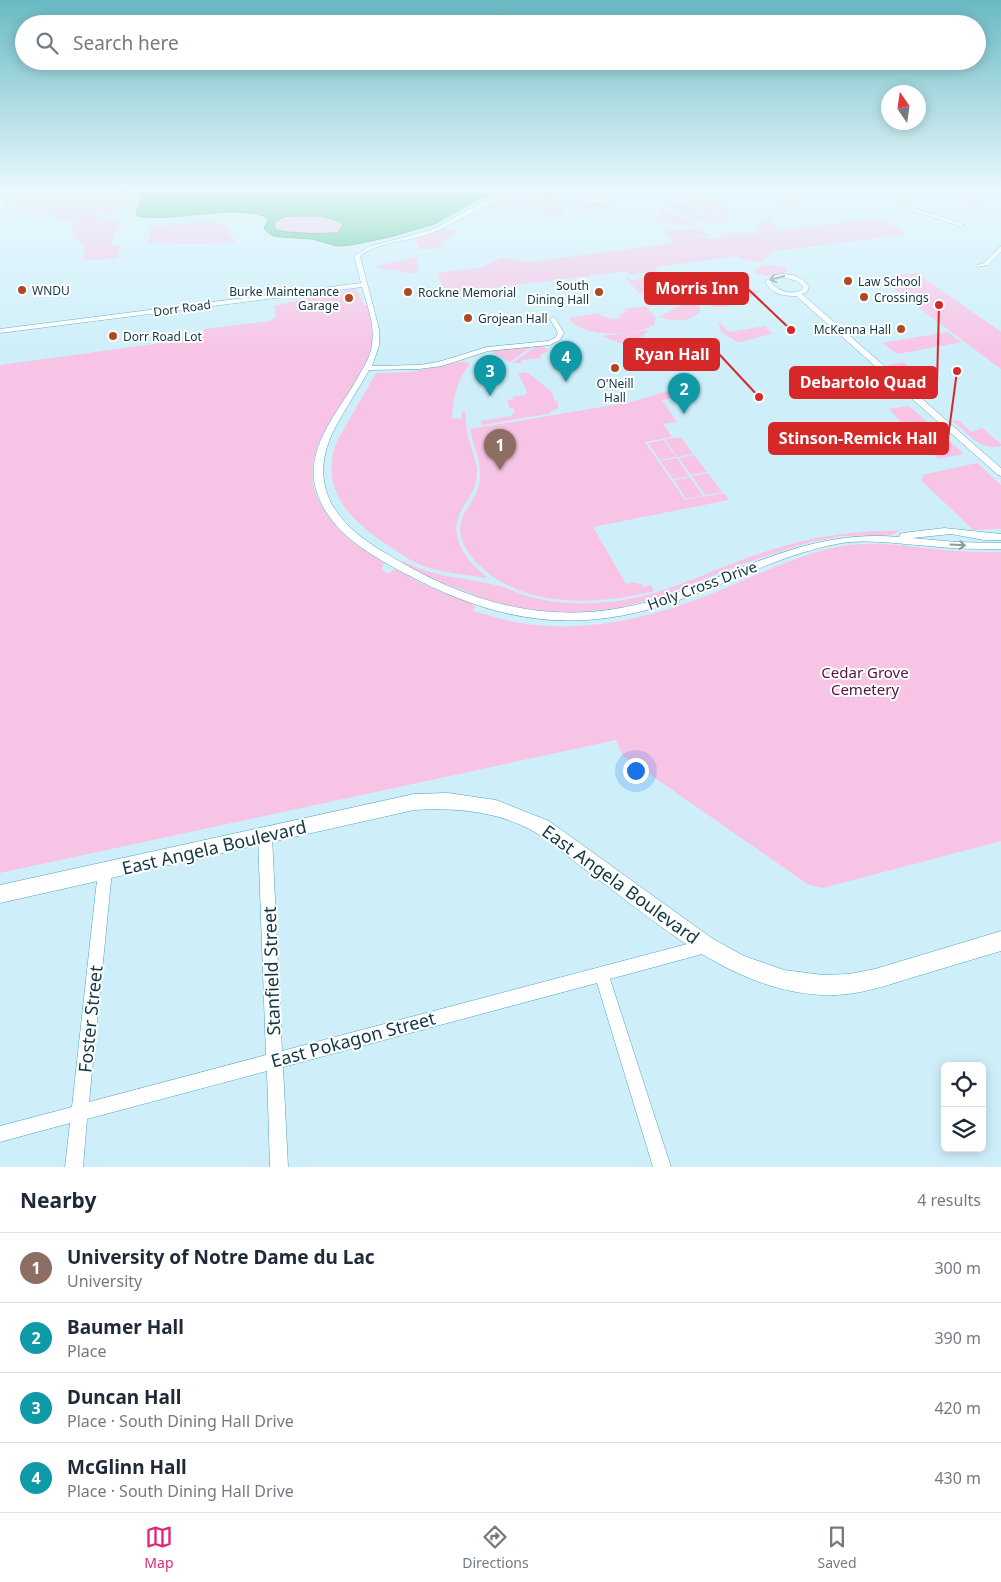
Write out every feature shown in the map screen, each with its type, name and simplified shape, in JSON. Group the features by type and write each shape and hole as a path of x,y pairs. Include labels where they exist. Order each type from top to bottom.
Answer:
{"main road":[{"name":"East Angela Boulevard","path":"0,894 414,802 451,801 493,806 520,816 551,832 706,946 739,964 784,980 822,985 849,984 871,980 1001,941"}],"street":[{"name":"Holy Cross Drive","path":"391,243 361,252 357,256 375,319 376,343 367,368 325,439 320,451 318,476 326,502 344,528 380,556 421,578 504,611 529,616 564,618 623,612 666,600 740,570 801,550 844,540 893,538 932,531 958,532 985,538 1001,537"},
{"path":"979,266 986,264 1001,248"},
{"path":"798,294 805,291 806,287 804,283 796,279 778,276 768,282 771,288 779,292 798,294 1001,473"},
{"name":"Dorr Road","path":"0,331 364,285"},
{"path":"367,368 419,367 446,362 486,349 550,343 558,339 561,333 554,319"},
{"path":"924,533 935,544"},
{"name":"Holy Cross Drive","path":"893,538 935,544 1001,546"},
{"name":"Stanfield Street","path":"265,836 279,1167"},
{"name":"Foster Street","path":"74,1167 105,871"},
{"name":"East Pokagon Street","path":"0,1134 706,946"},
{"path":"601,973 662,1167"}],"green space":[{"path":"81,243 120,245 118,258 95,260 82,259 85,247"},
{"path":"416,243 445,244 438,248 419,250"},
{"path":"671,243 834,243 769,252 770,254 761,262 739,258 738,256 656,267 657,271 629,275 627,271 447,294 437,273 484,267 502,257 530,262"},
{"path":"416,257 419,268 414,274 373,267"},
{"path":"763,264 788,268 784,273 766,276 753,272"},
{"path":"917,273 1001,332 1001,369 879,278"},
{"path":"627,276 630,280 658,276 669,288 639,293 625,277"},
{"name":"Cedar Grove Cemetery","path":"357,289 364,305 367,305 370,316 373,333 372,345 360,374 321,439 314,460 313,482 321,505 341,531 384,563 382,570 389,574 392,570 396,569 420,583 471,603 475,607 472,611 527,624 549,626 592,625 636,618 678,606 797,558 848,545 879,544 956,551 1001,552 1001,841 823,888 809,885 623,756 616,740 0,873 0,365 198,338 204,333 204,329 270,321 276,317 274,306 334,292"},
{"path":"761,290 739,303 722,307 706,304 699,299"},
{"path":"692,299 700,307 700,312 696,316 681,320 659,317"},
{"path":"646,306 656,318 654,325 635,332 609,334 585,330 575,325 569,318 601,313 599,315 612,319 620,318 619,316 626,311 623,309"},
{"path":"717,320 729,332 765,326 773,334 737,342 721,332"},
{"path":"649,330 630,347 602,336"},
{"path":"947,332 962,342 898,354 882,343"},
{"path":"543,345 548,351 540,355 543,360 541,358 521,360 522,363 513,363 536,346"},
{"path":"531,347 510,362 490,351 491,351"},
{"path":"464,361 470,364 456,389 452,418 461,419 462,412 465,411 467,434 477,474 473,491 459,515 457,533 462,550 486,578 433,569 404,556 353,517 343,505 336,492 332,477 332,461 336,443 376,373 410,372"},
{"path":"903,362 928,384 913,386 888,365"},
{"path":"528,373 552,392 554,399 558,402 558,408 547,414 482,425 480,421 512,416 515,413 513,408 510,408 507,400 515,399 511,397 528,393 518,374"},
{"path":"678,388 684,392 679,392 686,396 692,406 681,408 673,398 662,400 677,422 663,424 672,437 645,442 685,500 724,493 729,500 593,527 626,584 633,582 641,584 643,587 651,585 654,591 632,596 586,601 540,596 518,590 498,580 473,558 464,545 460,530 465,512 475,496 480,477 479,463 470,429 631,402"},
{"path":"909,406 928,422 927,427 915,430 907,429 889,409"},
{"path":"952,420 959,421 971,432 982,428 1001,446 987,446 974,440"},
{"path":"930,430 942,434 964,454 938,459 914,436"},
{"path":"681,437 693,454 677,457 665,439"},
{"path":"664,440 676,457 660,460 648,443"},
{"path":"694,455 707,472 691,475 679,458"},
{"path":"677,458 689,476 673,479 660,461"},
{"path":"977,463 1001,485 1001,529 973,530 921,480 922,475"},
{"path":"708,473 722,492 705,495 692,476"},
{"path":"690,477 703,496 686,499 674,480"},
{"path":"899,531 891,535 841,536 807,543 739,565 660,597 618,608 572,613 545,613 509,608 430,578 400,562 404,561 436,573 500,586 535,598 575,603 611,602 648,595 776,548 816,538 857,532"}],"shaded area":[{"path":"328,243 359,243 351,245 337,246"}],"place":[{"name":"Law School","path":"848,281"},
{"name":"WNDU","path":"22,290"},
{"name":"Rockne Memorial","path":"408,292"},
{"name":"South Dining Hall","path":"599,292"},
{"name":"Crossings","path":"864,297"},
{"name":"Burke Maintenance Garage","path":"349,298"},
{"name":"Debartolo Quad","path":"939,305"},
{"name":"Grojean Hall","path":"468,318"},
{"name":"McKenna Hall","path":"901,329"},
{"name":"Morris Inn","path":"791,330"},
{"name":"Dorr Road Lot","path":"113,336"},
{"name":"O'Neill Hall","path":"615,368"},
{"name":"Stinson-Remick Hall","path":"957,371"},
{"name":"McGlinn Hall","path":"566,382"},
{"name":"Duncan Hall","path":"490,396"},
{"name":"Ryan Hall","path":"759,397"},
{"name":"Baumer Hall","path":"684,414"},
{"name":"University of Notre Dame du Lac","path":"500,470"}]}
